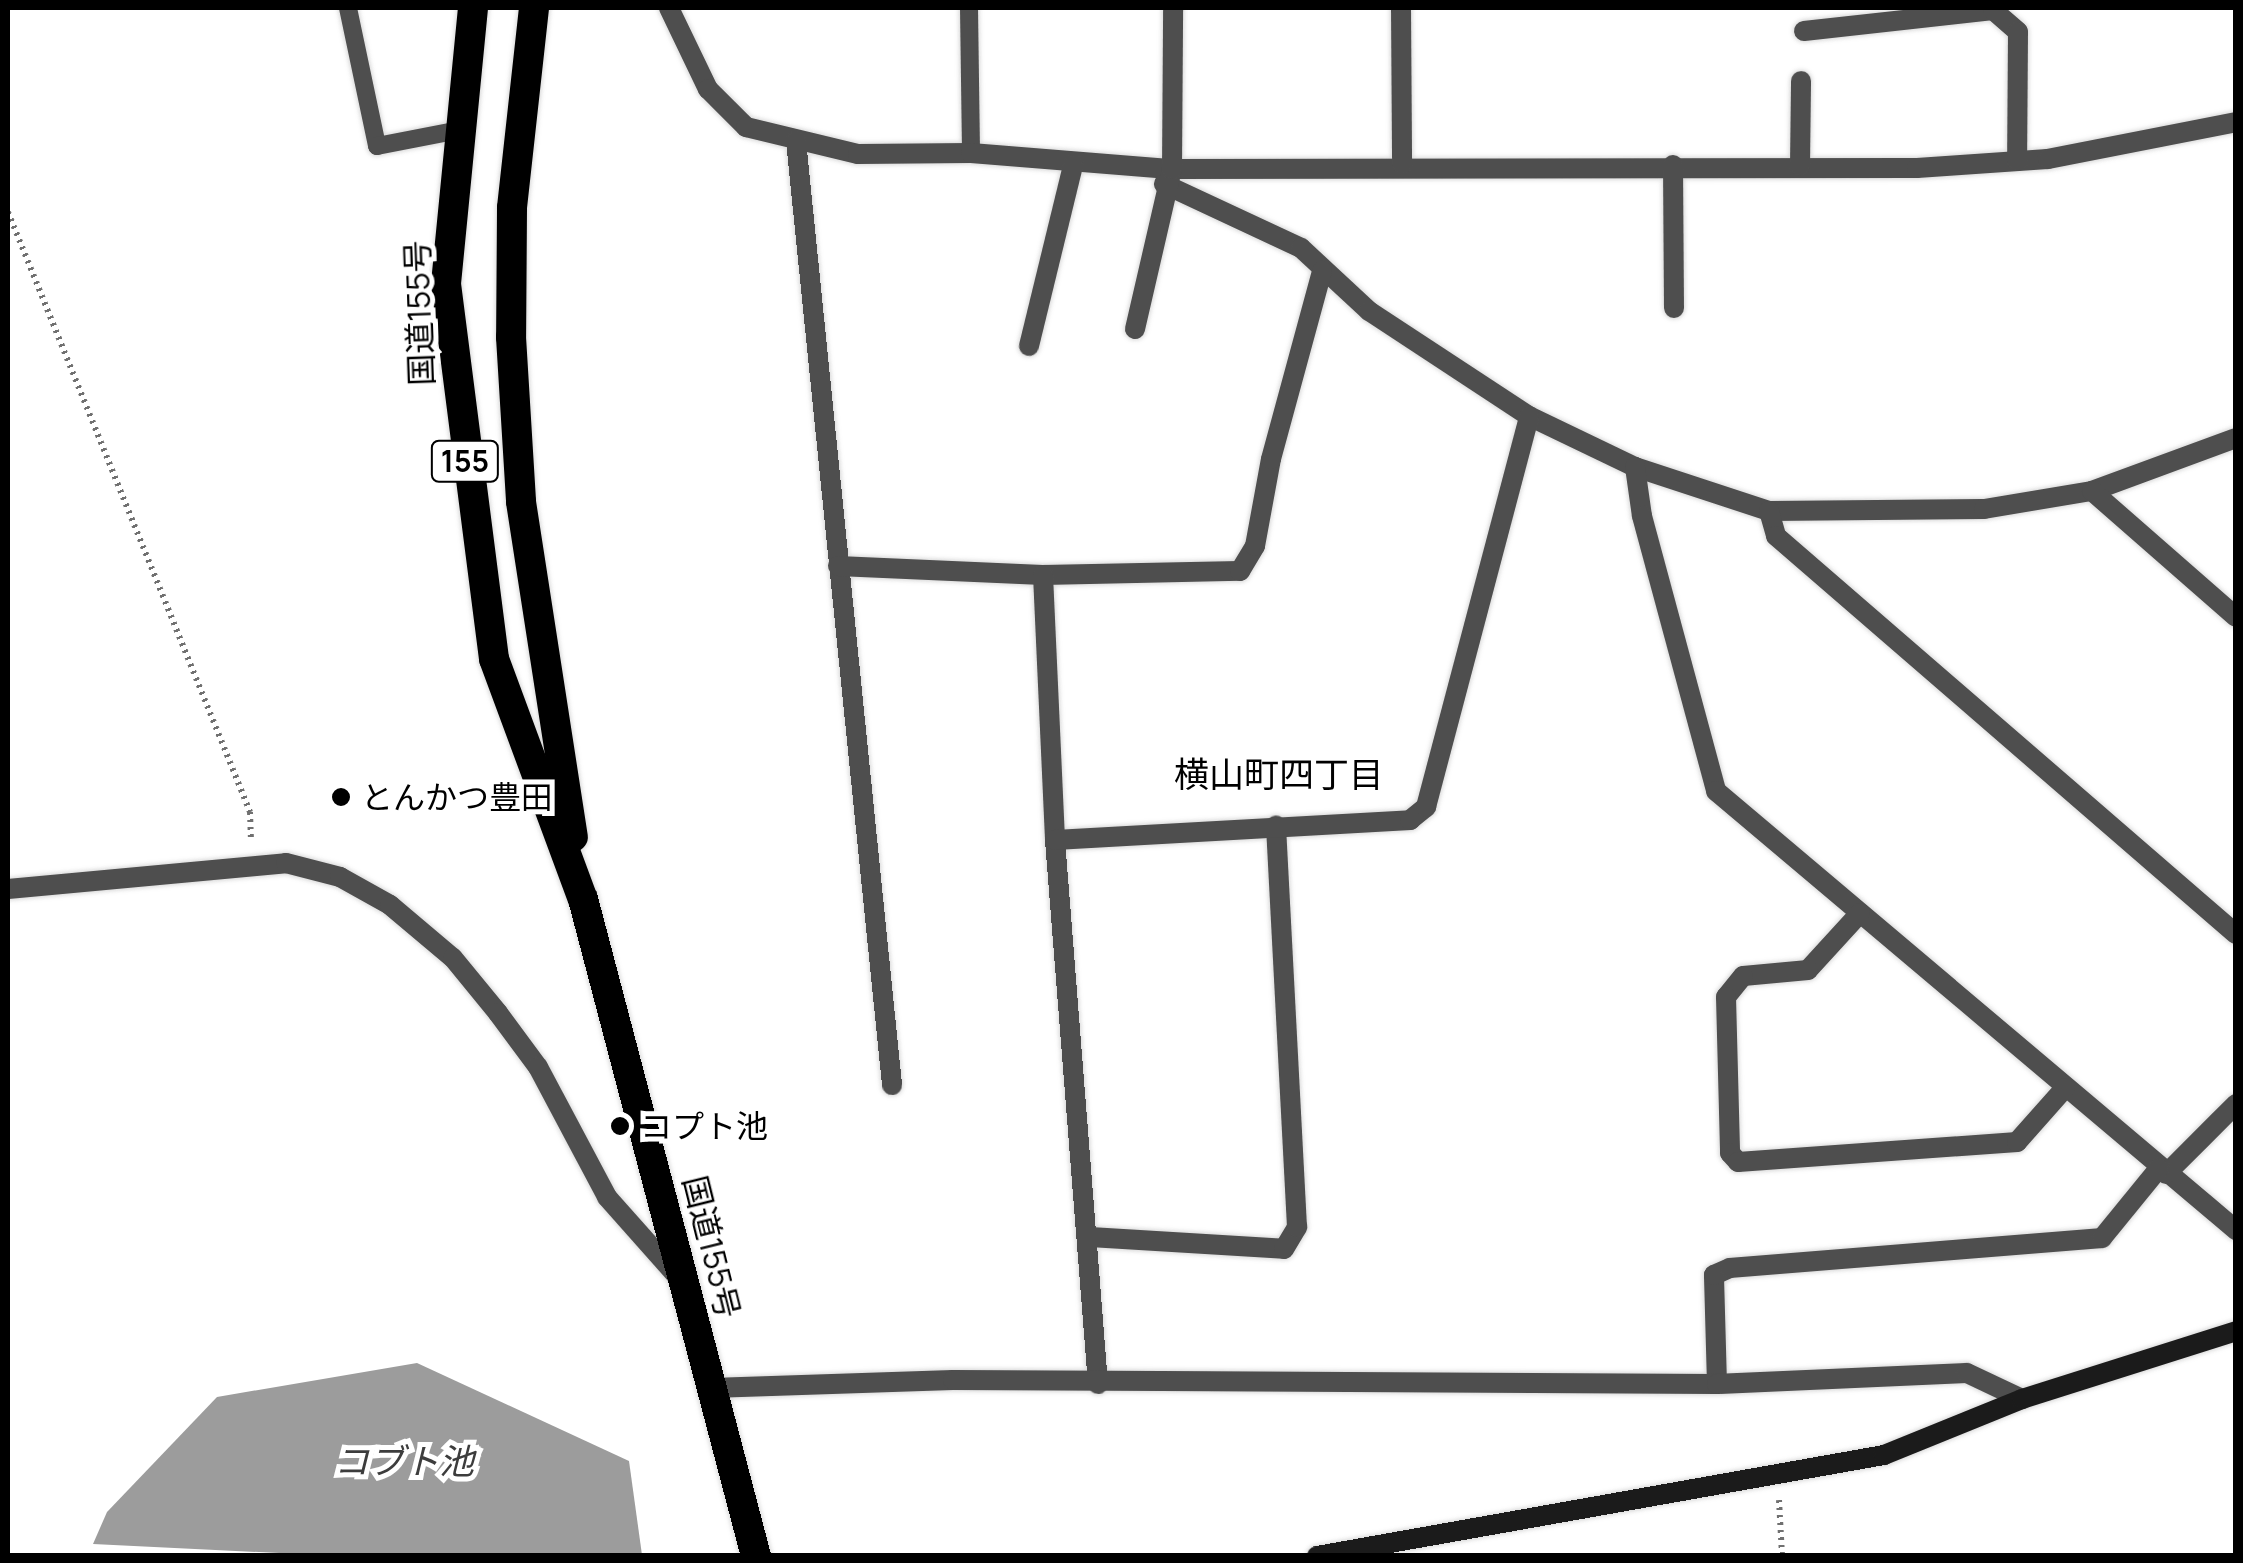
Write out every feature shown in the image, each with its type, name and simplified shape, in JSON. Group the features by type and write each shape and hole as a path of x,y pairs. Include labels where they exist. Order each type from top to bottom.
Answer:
{"highway":[{"name":"国道155号","path":"473,8 446,284 494,658 583,899 756,1556"},
{"name":"国道155号","path":"534,8 512,208 512,355 521,502 583,899"}],"street":[{"path":"669,8 694,68 727,111 746,127 858,154 970,153 1168,176 1402,164 1800,166 2018,160 2236,122"},
{"path":"1135,329 1168,176 1174,8"},
{"path":"1401,8 1402,164"},
{"path":"1804,31 1993,10 2003,16 2018,32 2018,160"},
{"path":"1800,166 1801,81"},
{"path":"796,141 892,1084"},
{"path":"1029,346 1072,165"},
{"path":"1672,165 1674,308"},
{"path":"1168,176 1301,248 1370,312 1529,416 1635,468 1768,511 1907,514 2092,492 2236,438"},
{"path":"838,566 1043,575 1240,571 1255,546 1275,442 1322,271"},
{"path":"1056,840 1410,820 1426,807 1529,416"},
{"path":"1635,468 1642,516 1716,791 2236,1230"},
{"path":"2092,492 2236,617"},
{"path":"1768,511 1776,536 2236,934"},
{"path":"1043,575 1056,840 1090,1237 1098,1384"},
{"path":"1090,1237 1284,1248 1297,1227 1276,826"},
{"path":"8,889 286,863 340,878 390,905 453,958 538,1067 607,1197 689,1290"},
{"path":"1860,914 1808,970 1743,976 1726,997 1730,1153 1738,1162 1990,1148 2016,1142 2066,1088"},
{"path":"1717,1384 1714,1275 1730,1268 2102,1238 2162,1171 2236,1104"},
{"path":"1317,1556 1777,1478 1884,1455 2022,1399 2236,1331"},
{"path":"711,1388 954,1380 1098,1384 1717,1384 1967,1374 2022,1399"}],"lane":[{"path":"348,8 377,146 459,130"},
{"path":"969,8 970,153"}],"path":[{"path":"8,212 250,812 252,866"},
{"path":"1777,1478 1782,1556"}],"water":[{"name":"コブト池","path":"417,1363 629,1461 642,1555 340,1556 93,1544 107,1512 217,1397"}],"place":[{"name":"とんかつ豊田","path":"341,797"},
{"name":"コプト池","path":"620,1126"}],"district":[{"name":"横山町四丁目","path":"1279,774"}]}
